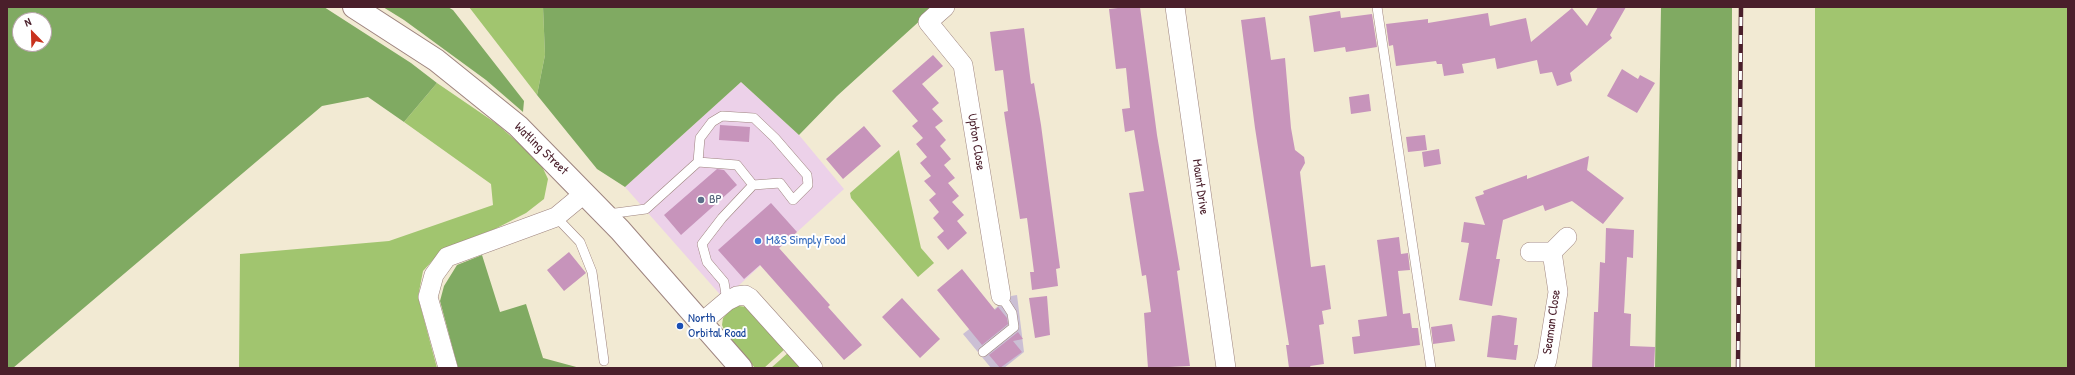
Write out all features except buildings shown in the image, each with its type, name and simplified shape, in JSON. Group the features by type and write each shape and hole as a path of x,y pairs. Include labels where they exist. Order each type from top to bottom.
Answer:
{"main road":[{"name":"Watling Street","path":"354,7 442,64 518,126 585,193 741,368"}],"street":[{"name":"Upton Close","path":"945,7 928,22 963,66 1001,296"},
{"name":"Mount Drive","path":"1175,7 1226,368"},
{"path":"448,368 428,297 434,274 447,257 556,217 585,193"},
{"path":"1530,252 1552,252 1567,237"},
{"name":"Seaman Close","path":"1544,368 1547,360 1558,292 1552,252"},
{"path":"701,323 727,301 737,296 745,295 750,298 813,368"}],"lane":[{"path":"1377,7 1431,368"},
{"path":"604,215 646,209 698,162 700,138 712,122 722,116 754,118 775,138 807,175 808,185 793,200 780,183 754,185 722,218 702,244 707,262 724,282 727,301"},
{"path":"698,162 737,165 754,185"},
{"path":"556,217 580,242 592,272 604,360"},
{"path":"983,352 1014,327 1012,313 1001,296"}],"shaded area":[{"path":"741,82 799,135 844,189 724,299 625,187"},
{"path":"1017,295 1024,352 1004,368 991,368 963,334 1011,296"}],"green space":[{"path":"7,7 324,7 411,63 437,83 404,122 368,97 322,106 13,368 7,368"},
{"path":"383,7 448,7 453,10 524,101 523,112 486,80 404,20"},
{"path":"469,7 543,7 545,55 537,95"},
{"path":"543,7 935,7 837,96 799,135 741,82 625,187 597,169 537,95 545,55"},
{"path":"1661,7 1732,7 1731,368 1655,368"},
{"path":"1815,7 2068,7 2068,368 1815,368"},
{"path":"437,83 497,124 540,162 548,179 544,199 526,213 495,229 444,248 423,271 418,297 437,368 239,368 240,254 389,241 493,205 491,184 404,122"},
{"path":"899,150 921,248 934,263 918,277 851,198 850,193"},
{"path":"482,255 500,312 526,304 543,358 580,368 458,368 440,301 444,286 457,265"},
{"path":"739,306 747,307 785,349 764,368 755,368 727,337 722,325 723,318 732,308"},
{"path":"789,352 803,368 771,368"}],"railway":[{"path":"1738,368 1741,7"}],"place":[{"name":"BP","path":"701,200"},
{"name":"M&S Simply Food","path":"758,241"},
{"name":"North Orbital Road","path":"680,326"}]}
